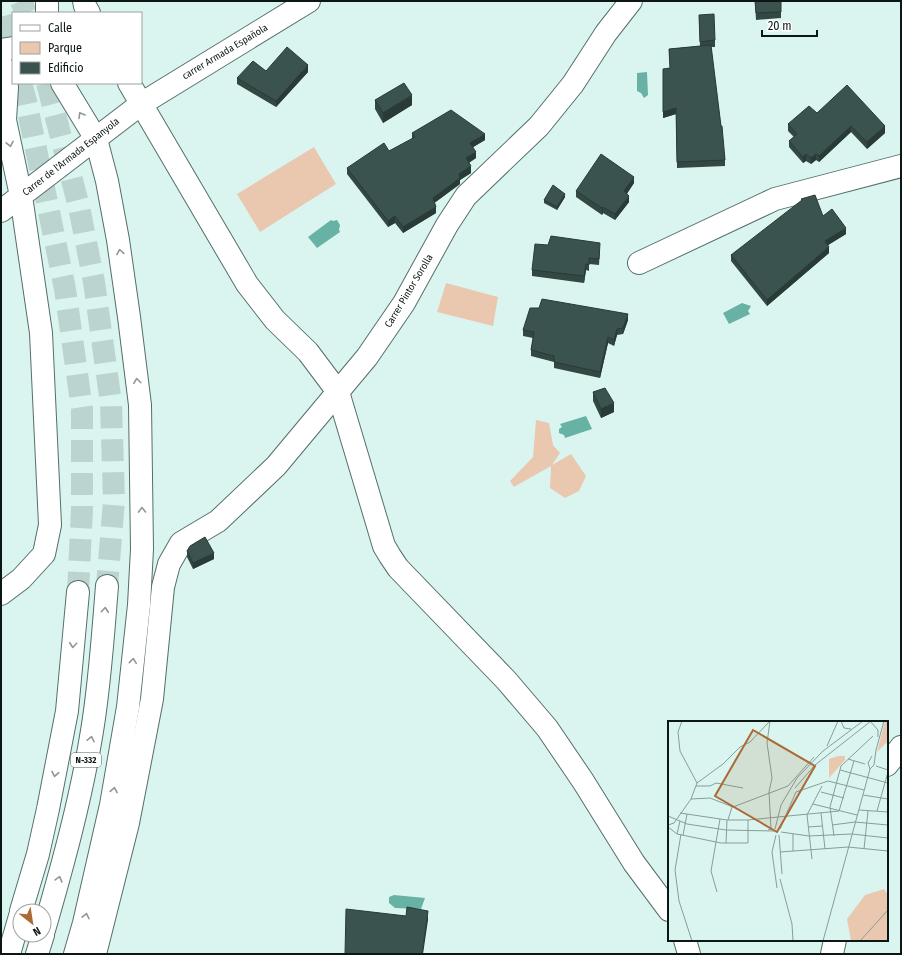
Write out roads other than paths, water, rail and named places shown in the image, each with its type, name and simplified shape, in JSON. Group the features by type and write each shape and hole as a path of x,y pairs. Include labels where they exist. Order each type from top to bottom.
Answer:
{"main road":[{"path":"47,1 47,12"},
{"path":"84,1 88,12"},
{"name":"carrer Armada Española","path":"141,104 309,1"},
{"name":"Carrer Pintor Sorolla","path":"95,954 128,823 152,699 161,601 169,564 181,543 218,521 276,466 367,357 404,303 447,225 466,196 539,126 573,84 606,33 631,1"},
{"path":"1,50 12,48"},
{"path":"1,64 7,87 5,120 21,196 41,333 50,525 44,554 21,579 1,594"},
{"path":"63,84 96,138 107,181 118,240 139,397 142,549 139,605 127,715 111,805 84,923 75,954"},
{"path":"130,84 247,284 275,320 308,352 338,392 384,546 390,556 398,568 506,680 547,728 583,781 634,862 668,909"},
{"name":"Carrer de l'Armada Espanyola","path":"1,211 141,104"},
{"path":"639,263 775,199 901,166"},
{"name":"N-332","path":"52,903 70,839 92,732 102,655 107,586"},
{"name":"N-332","path":"23,903 38,854 67,711 78,592"},
{"path":"888,764 901,747"},
{"path":"685,941 689,954"},
{"path":"832,954 835,941"},
{"path":"9,954 12,943"},
{"path":"37,954 40,943"}],"tunnel":[{"path":"21,1 26,12"},
{"path":"1,17 12,52"},
{"path":"21,84 65,289 82,409 82,509 78,592"},
{"path":"47,84 79,207 94,282 111,403 114,501 107,586"}]}
